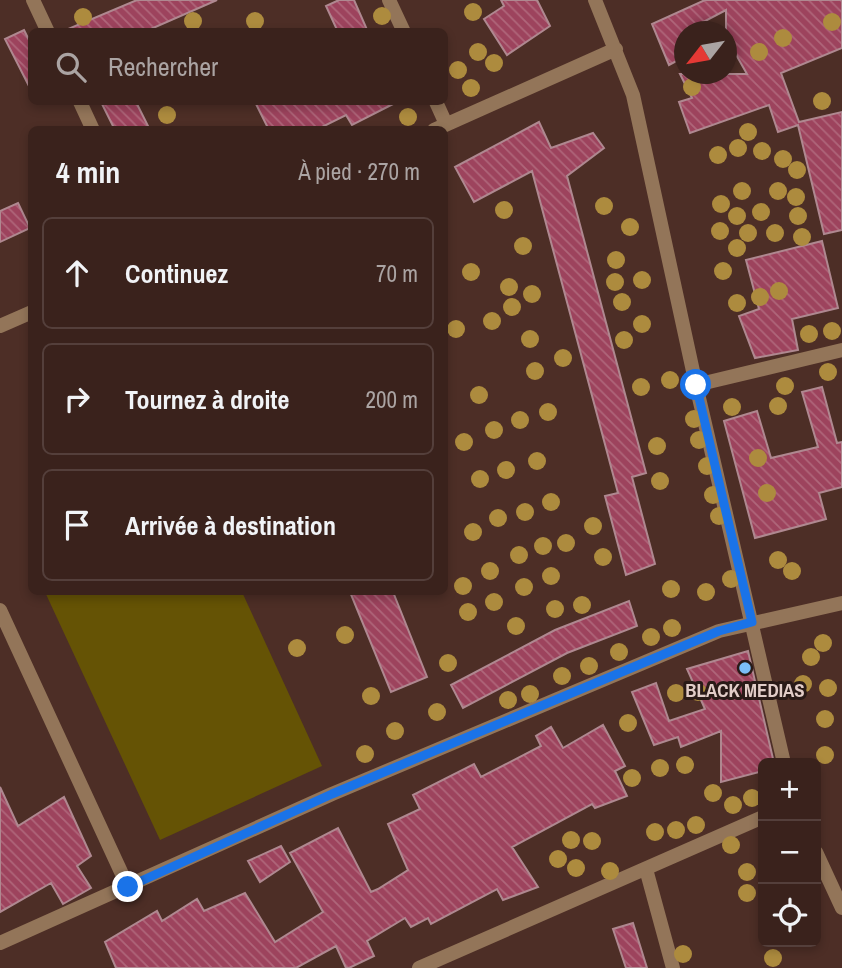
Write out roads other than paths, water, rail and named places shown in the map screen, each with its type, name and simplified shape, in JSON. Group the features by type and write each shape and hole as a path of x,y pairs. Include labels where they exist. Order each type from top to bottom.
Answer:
{"street":[{"path":"33,0 46,28"},
{"path":"389,0 402,28"},
{"path":"595,0 633,95 696,385 783,758"},
{"path":"442,126 616,50"},
{"path":"81,105 91,126"},
{"path":"436,105 440,126"},
{"path":"0,326 28,314"},
{"path":"696,385 842,350"},
{"path":"0,943 358,783 719,631 842,603"},
{"path":"0,610 128,887"},
{"path":"419,968 758,819"},
{"path":"821,863 842,908"},
{"path":"646,870 673,968"}],"place":[{"name":"BLACK MEDIAS","path":"745,668"}]}
